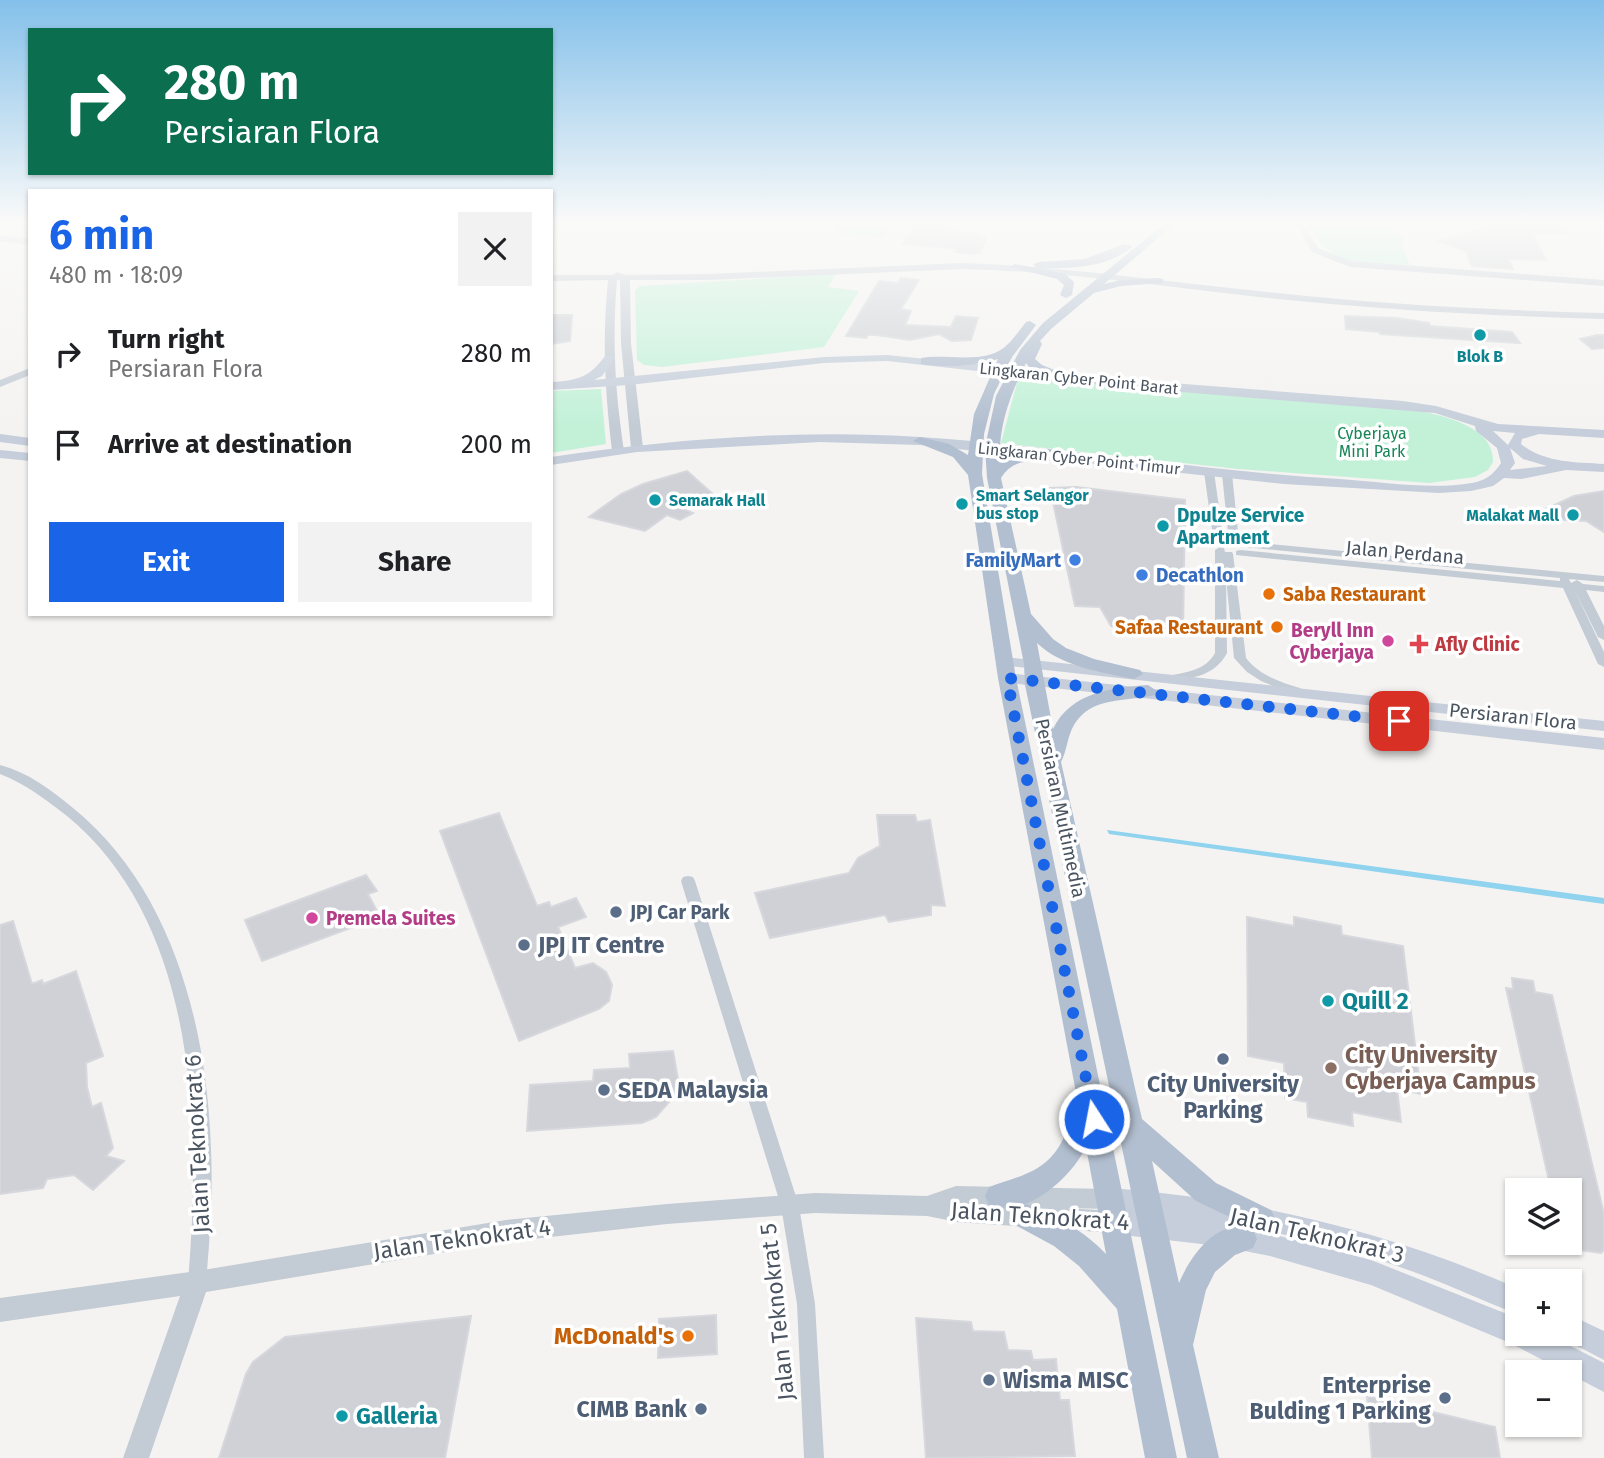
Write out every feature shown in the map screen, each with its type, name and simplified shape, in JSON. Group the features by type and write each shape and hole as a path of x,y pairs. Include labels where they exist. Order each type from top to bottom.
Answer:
{"main road":[{"path":"1072,291 1073,297 1090,291"},
{"name":"Persiaran Multimedia","path":"1081,291 1037,318 1011,349 992,447 994,478 1052,765 1203,1458"},
{"name":"Persiaran Multimedia","path":"1073,297 1006,371 984,406 974,446 975,474 1006,670 1161,1458"},
{"path":"1058,315 1037,342 1029,359 1037,368 1068,378"},
{"path":"925,361 973,360 995,356 1011,349"},
{"path":"557,386 598,374 609,358"},
{"name":"Lingkaran Cyber Point Barat","path":"557,386 865,358 925,361 1068,378 1402,405 1497,428 1604,435"},
{"path":"628,364 640,374 664,377"},
{"path":"1461,418 1482,429 1501,444 1508,457 1508,463 1501,474"},
{"path":"1563,433 1528,433 1517,436 1513,441 1518,449 1528,456 1566,466"},
{"path":"0,438 28,442"},
{"name":"Lingkaran Cyber Point Timur","path":"553,461 637,448 785,438 920,441 1324,483 1456,489 1488,482 1501,474 1521,475 1566,466 1604,468"},
{"path":"920,441 955,451 968,461 975,474"},
{"path":"0,454 28,457"},
{"path":"994,478 1000,467 1016,458 1056,455"},
{"path":"1018,598 1039,638 1051,647 1082,662 1133,674"},
{"name":"Persiaran Flora","path":"1006,670 1133,674 1604,726"},
{"name":"Persiaran Flora","path":"1033,672 1148,691 1604,744"},
{"path":"1052,765 1058,736 1070,715 1094,700 1126,692 1148,691"},
{"path":"1575,722 1604,720"},
{"path":"999,1196 1019,1193 1034,1186 1063,1163 1083,1128 1089,1093"},
{"path":"1130,1125 1252,1229 1214,1250 1199,1272 1184,1316 1180,1351"},
{"name":"Jalan Teknokrat 3","path":"1149,1212 1189,1205 1302,1251 1397,1280 1505,1327"},
{"name":"Jalan Teknokrat 4","path":"1112,1211 1149,1212"},
{"path":"1027,1217 1072,1242 1089,1256 1130,1303"},
{"name":"Jalan Teknokrat 3","path":"1252,1229 1399,1252 1447,1269 1505,1296"},
{"path":"1582,1334 1604,1346"},
{"name":"Jalan Teknokrat 3","path":"1544,1346 1604,1378"}],"street":[{"path":"612,291 609,383 618,451"},
{"path":"622,291 637,448"},
{"path":"1287,291 1381,300 1604,313"},
{"path":"0,377 28,365"},
{"path":"0,384 28,372"},
{"path":"1172,678 1202,671 1218,661 1222,653 1230,548 1209,472"},
{"path":"1227,474 1230,548 1240,658 1265,679 1301,693"},
{"name":"Jalan Perdana","path":"1230,548 1571,581 1604,589"},
{"name":"Jalan Perdana","path":"1571,581 1604,579"},
{"path":"1571,581 1604,637"},
{"path":"1571,581 1604,664"},
{"name":"Jalan Teknokrat 6","path":"0,769 37,785 60,802 108,848 141,892 167,947 184,999 201,1124 202,1237 197,1282 166,1380 136,1458"},
{"name":"Jalan Teknokrat 5","path":"688,881 790,1206 806,1304 814,1458"},
{"name":"Jalan Teknokrat 4","path":"927,1206 956,1196 999,1196 1112,1211"},
{"name":"Jalan Teknokrat 4","path":"0,1310 197,1282 506,1231 667,1214 814,1203 927,1206 957,1212 1027,1217 1112,1211"}],"green space":[{"path":"635,291 859,291 824,347 662,367 644,365 637,360"},
{"name":"Cyberjaya Mini Park","path":"1019,375 1411,409 1450,419 1475,431 1485,439 1491,449 1493,462 1488,470 1475,477 1429,483 1238,469 1001,443"},
{"path":"601,389 606,444 553,453 553,391"}],"water":[{"path":"1107,830 1604,898 1604,904 1109,834"}],"building":[{"path":"873,291 912,291 901,309 911,311 905,325 951,327 956,316 978,318 971,340 952,341 939,334 910,340 876,335 868,335 866,338 846,336"},
{"path":"553,315 572,315 570,341 553,344"},
{"path":"1345,316 1397,318 1429,323 1430,326 1512,332 1520,343 1380,334 1346,329"},
{"path":"1604,335 1604,348 1592,349 1580,339"},
{"name":"Semarak Hall","path":"687,471 714,495 681,508 693,513 680,520 667,515 645,531 589,517 621,494 643,484"},
{"path":"1076,487 1185,500 1183,634 1111,626 1100,607 1075,606 1050,488"},
{"name":"Malakat Mall","path":"1604,491 1604,532 1586,521 1550,519 1537,513 1574,496"},
{"name":"JPJ IT Centre","path":"499,813 537,906 549,902 551,907 576,898 586,917 558,927 575,968 593,963 606,972 612,985 609,1001 599,1009 519,1041 440,831"},
{"path":"877,815 915,815 917,822 930,820 945,906 931,905 931,915 889,922 885,915 770,938 755,893 849,873 858,858 880,846"},
{"name":"Premela Suites","path":"366,875 377,891 368,894 380,917 262,961 245,920"},
{"name":"Quill 2","path":"1247,917 1294,926 1294,917 1341,926 1342,935 1403,946 1421,1094 1397,1089 1401,1122 1352,1112 1353,1126 1308,1117 1307,1102 1285,1098 1284,1063 1248,1056"},
{"path":"13,921 32,984 42,980 43,984 76,971 103,1056 86,1063 87,1087 92,1107 101,1103 113,1148 106,1156 124,1161 93,1190 74,1175 47,1179 43,1188 0,1194 0,925"},
{"path":"1512,978 1533,981 1535,992 1552,995 1604,1214 1604,1250 1601,1253 1582,1250 1582,1178 1548,1178 1506,988 1513,989"},
{"name":"SEDA Malaysia","path":"673,1051 679,1085 676,1094 656,1117 642,1123 527,1131 530,1085 593,1081 594,1070 630,1068 629,1054"},
{"name":"McDonald's","path":"716,1315 717,1354 658,1358 659,1319"},
{"name":"Galleria","path":"471,1316 445,1458 219,1458 246,1374 253,1362 285,1337"},
{"name":"Wisma MISC","path":"916,1318 971,1322 973,1331 1004,1332 1008,1350 1031,1351 1033,1360 1056,1359 1060,1400 1069,1400 1075,1456 926,1458"},
{"path":"1367,1396 1495,1427 1500,1458 1372,1458"}],"place":[{"name":"Blok B","path":"1480,335"},
{"name":"Semarak Hall","path":"655,500"},
{"name":"Smart Selangor bus stop","path":"962,504"},
{"name":"Malakat Mall","path":"1573,515"},
{"name":"Dpulze Service Apartment","path":"1163,526"},
{"name":"FamilyMart","path":"1075,560"},
{"name":"Decathlon","path":"1142,575"},
{"name":"Saba Restaurant","path":"1269,594"},
{"name":"Safaa Restaurant","path":"1277,627"},
{"name":"Beryll Inn Cyberjaya","path":"1388,641"},
{"name":"Afly Clinic","path":"1419,644"},
{"name":"JPJ Car Park","path":"616,912"},
{"name":"Premela Suites","path":"312,918"},
{"name":"JPJ IT Centre","path":"524,945"},
{"name":"Quill 2","path":"1328,1001"},
{"name":"City University Parking","path":"1223,1059"},
{"name":"City University Cyberjaya Campus","path":"1331,1068"},
{"name":"SEDA Malaysia","path":"604,1090"},
{"name":"McDonald's","path":"688,1336"},
{"name":"Wisma MISC","path":"989,1380"},
{"name":"Enterprise Bulding 1 Parking","path":"1445,1398"},
{"name":"CIMB Bank","path":"701,1409"},
{"name":"Galleria","path":"342,1416"}],"route":[{"path":"1094,1119 1007,678 1148,691 1399,721"}]}
